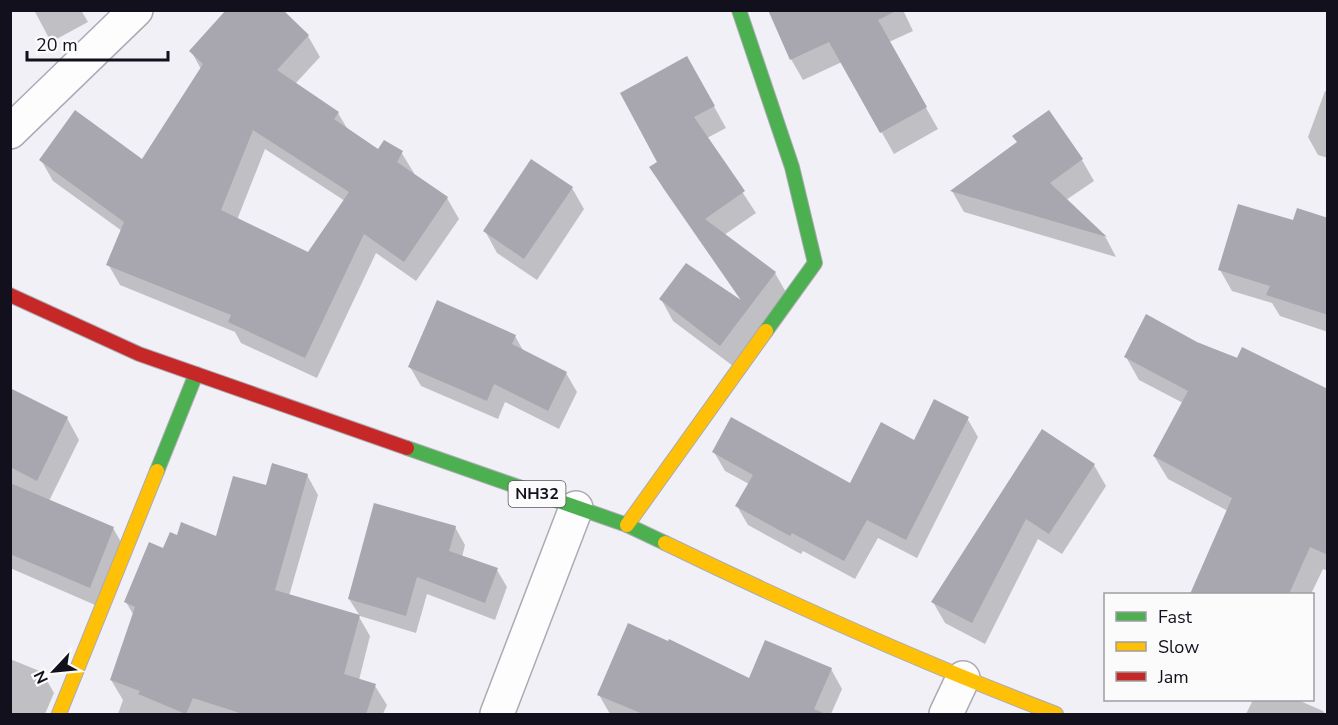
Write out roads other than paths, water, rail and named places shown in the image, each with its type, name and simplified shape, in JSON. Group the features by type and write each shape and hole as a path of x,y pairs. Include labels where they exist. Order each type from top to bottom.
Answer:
{"main road":[{"path":"627,525 815,263 792,167 739,10"},
{"name":"NH32","path":"10,295 139,354 627,525 737,578 963,678 1056,714"},
{"path":"59,714 196,374"}],"street":[{"path":"10,132 136,10"},
{"path":"497,714 576,508"},
{"path":"945,714 963,678"}]}
